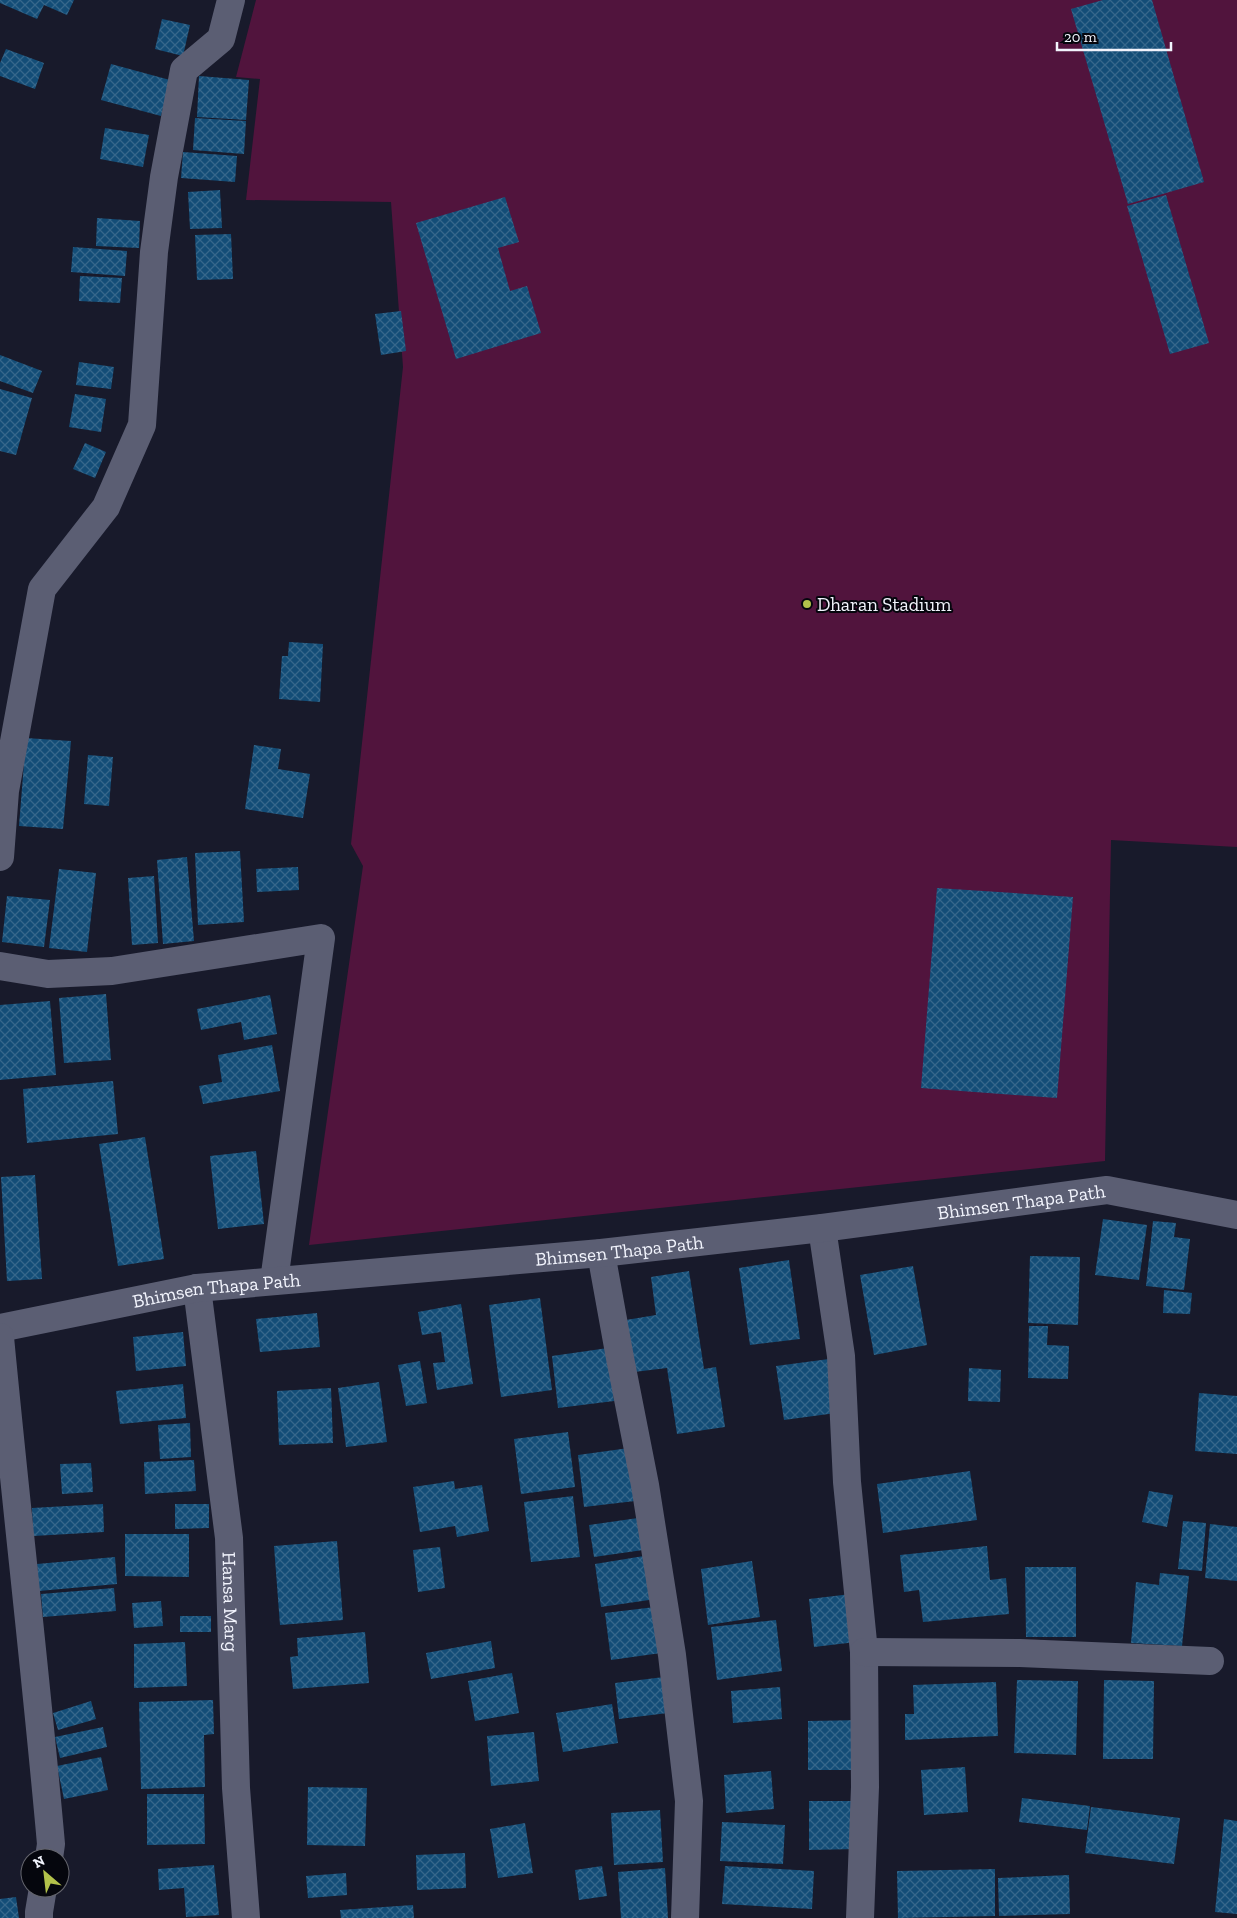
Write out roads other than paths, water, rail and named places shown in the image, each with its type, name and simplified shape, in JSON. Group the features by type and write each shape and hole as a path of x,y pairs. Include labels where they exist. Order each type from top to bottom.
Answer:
{"street":[{"path":"0,857 5,791 42,589 106,507 142,426 154,252 164,177 184,70 221,39 231,0"},
{"path":"0,966 48,974 112,971 321,938 274,1281"},
{"name":"Bhimsen Thapa Path","path":"0,1328 197,1288 601,1254 822,1228 1108,1190 1237,1215"},
{"path":"822,1228 841,1356 848,1482 864,1652 865,1787 860,1918"},
{"path":"601,1254 645,1485 672,1655 689,1801 686,1918"},
{"name":"Hansa Marg","path":"197,1288 229,1538 236,1788 246,1918"},
{"path":"0,1336 18,1531 32,1633 51,1848"},
{"path":"864,1652 1020,1653 1210,1662"},
{"path":"40,1918 41,1898"}],"place":[{"name":"Dharan Stadium","path":"807,604"}]}
